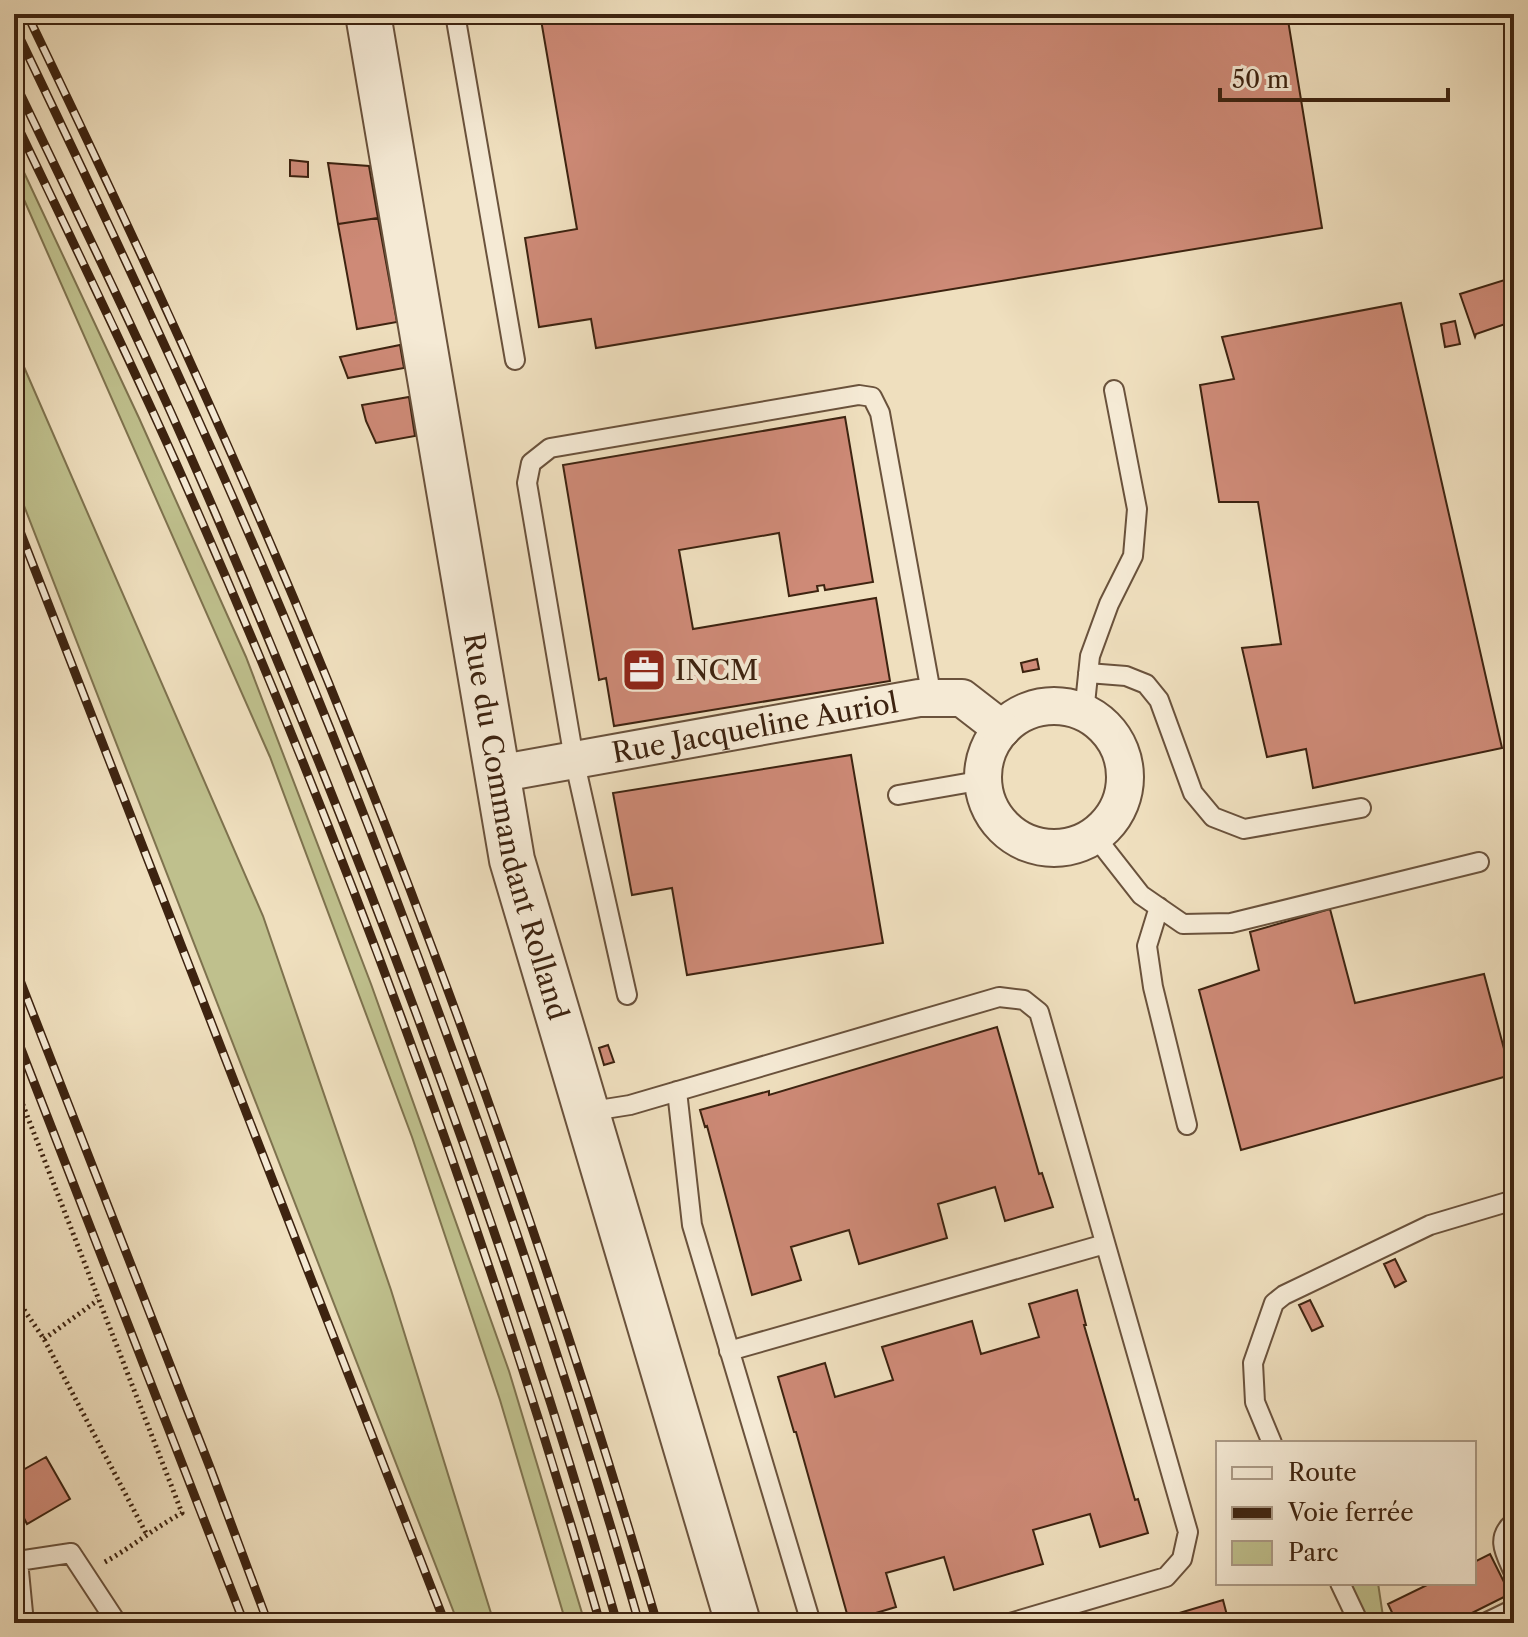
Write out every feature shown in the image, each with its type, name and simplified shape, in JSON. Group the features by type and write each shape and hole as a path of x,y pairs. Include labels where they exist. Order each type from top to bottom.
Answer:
{"street":[{"name":"Rue du Commandant Rolland","path":"368,14 512,860 738,1623"},
{"name":"Rue Jacqueline Auriol","path":"497,774 904,700 962,698 1002,729"},
{"path":"1046,706 1066,707 1084,713 1113,738 1121,756 1123,793 1117,809 1107,824 1079,843 1044,847 1028,843 1011,834 988,805 983,768 988,750 1002,729 1028,711 1046,706"}],"lane":[{"path":"455,14 515,360"},
{"path":"1084,713 1090,656 1109,604 1133,556 1137,509 1114,390"},
{"path":"627,995 574,759 527,483 531,463 550,448 859,395 872,397 880,413 932,698"},
{"path":"1088,673 1126,676 1146,684 1159,700 1193,793 1213,817 1244,829 1361,808"},
{"path":"898,795 984,780"},
{"path":"1094,835 1141,895 1183,924 1231,923 1479,862"},
{"path":"1159,907 1147,946 1153,987 1187,1125"},
{"path":"586,1112 630,1105 999,997 1024,1000 1039,1012 1188,1532 1182,1559 1166,1577 1010,1623"},
{"path":"677,1091 692,1225 811,1623"},
{"path":"1271,1441 1255,1402 1253,1363 1274,1303 1284,1295 1430,1225 1514,1200"},
{"path":"729,1351 1105,1244"},
{"path":"1514,1522 1503,1536 1502,1546 1514,1573"},
{"path":"24,1623 16,1557 71,1553 117,1623"},
{"path":"1341,1585 1359,1623"},
{"path":"1485,1623 1514,1609"}],"path":[{"path":"14,1082 182,1513 161,1523 134,1546 84,1573"},
{"path":"14,1295 44,1339 147,1535"},
{"path":"44,1339 99,1300"}],"green space":[{"path":"14,151 246,657 371,984 509,1371 585,1623 566,1623 500,1400 412,1137 270,757 14,177"},
{"path":"14,344 263,916 391,1290 494,1623 458,1623 14,480"},
{"path":"1349,1585 1378,1585 1384,1623 1369,1623"}],"building":[{"path":"540,14 1287,14 1322,228 596,348 591,319 539,327 525,238 577,229"},
{"path":"290,160 308,162 308,177 290,176"},
{"path":"328,163 369,166 378,218 338,224"},
{"path":"378,218 397,322 357,329 338,224"},
{"path":"1514,277 1514,321 1475,337 1460,294"},
{"path":"1401,303 1502,748 1313,788 1306,749 1267,757 1242,648 1281,644 1258,502 1219,502 1200,385 1234,379 1222,337"},
{"path":"1455,321 1460,344 1445,347 1441,324"},
{"path":"400,345 404,368 348,378 340,357"},
{"path":"409,397 415,436 376,443 362,405"},
{"path":"845,417 873,582 825,590 824,585 817,586 818,591 789,596 779,533 679,550 693,629 876,598 890,681 614,726 606,678 599,680 563,465"},
{"path":"1037,659 1039,669 1023,672 1021,663"},
{"path":"851,755 883,943 687,975 672,888 632,895 613,793"},
{"path":"1330,909 1355,1003 1484,974 1511,1075 1241,1150 1199,990 1259,970 1250,932"},
{"path":"997,1027 1039,1174 1042,1173 1053,1207 1005,1221 995,1187 938,1204 947,1238 859,1264 849,1230 791,1247 801,1280 752,1295 707,1126 700,1110 769,1091 769,1095"},
{"path":"608,1045 614,1062 604,1065 599,1048"},
{"path":"1395,1259 1406,1281 1395,1287 1384,1264"},
{"path":"1077,1290 1084,1325 1135,1500 1138,1499 1148,1533 1100,1547 1090,1514 1033,1530 1043,1564 954,1590 944,1557 886,1573 896,1607 849,1621 778,1377 825,1363 835,1397 893,1380 882,1347 972,1321 981,1354 1039,1337 1029,1304"},
{"path":"1310,1300 1323,1326 1312,1331 1299,1305"},
{"path":"46,1457 70,1499 27,1524 14,1499 14,1475"},
{"path":"1490,1554 1510,1594 1452,1623 1397,1623 1388,1604 1427,1585 1476,1585 1476,1561"},
{"path":"1223,1600 1229,1623 1178,1623 1176,1614"}],"railway":[{"path":"27,14 230,452 346,725 490,1106 577,1363 657,1623"},
{"path":"14,26 217,461 329,726 415,947 534,1283 639,1623"},
{"path":"14,81 200,477 362,871 480,1190 551,1406 617,1623"},
{"path":"14,119 180,472 241,612 356,896 410,1040 510,1330 600,1623"},
{"path":"14,516 445,1623"},
{"path":"14,965 268,1623"},
{"path":"14,1031 244,1623"}],"place":[{"name":"INCM","path":"644,670"}]}
